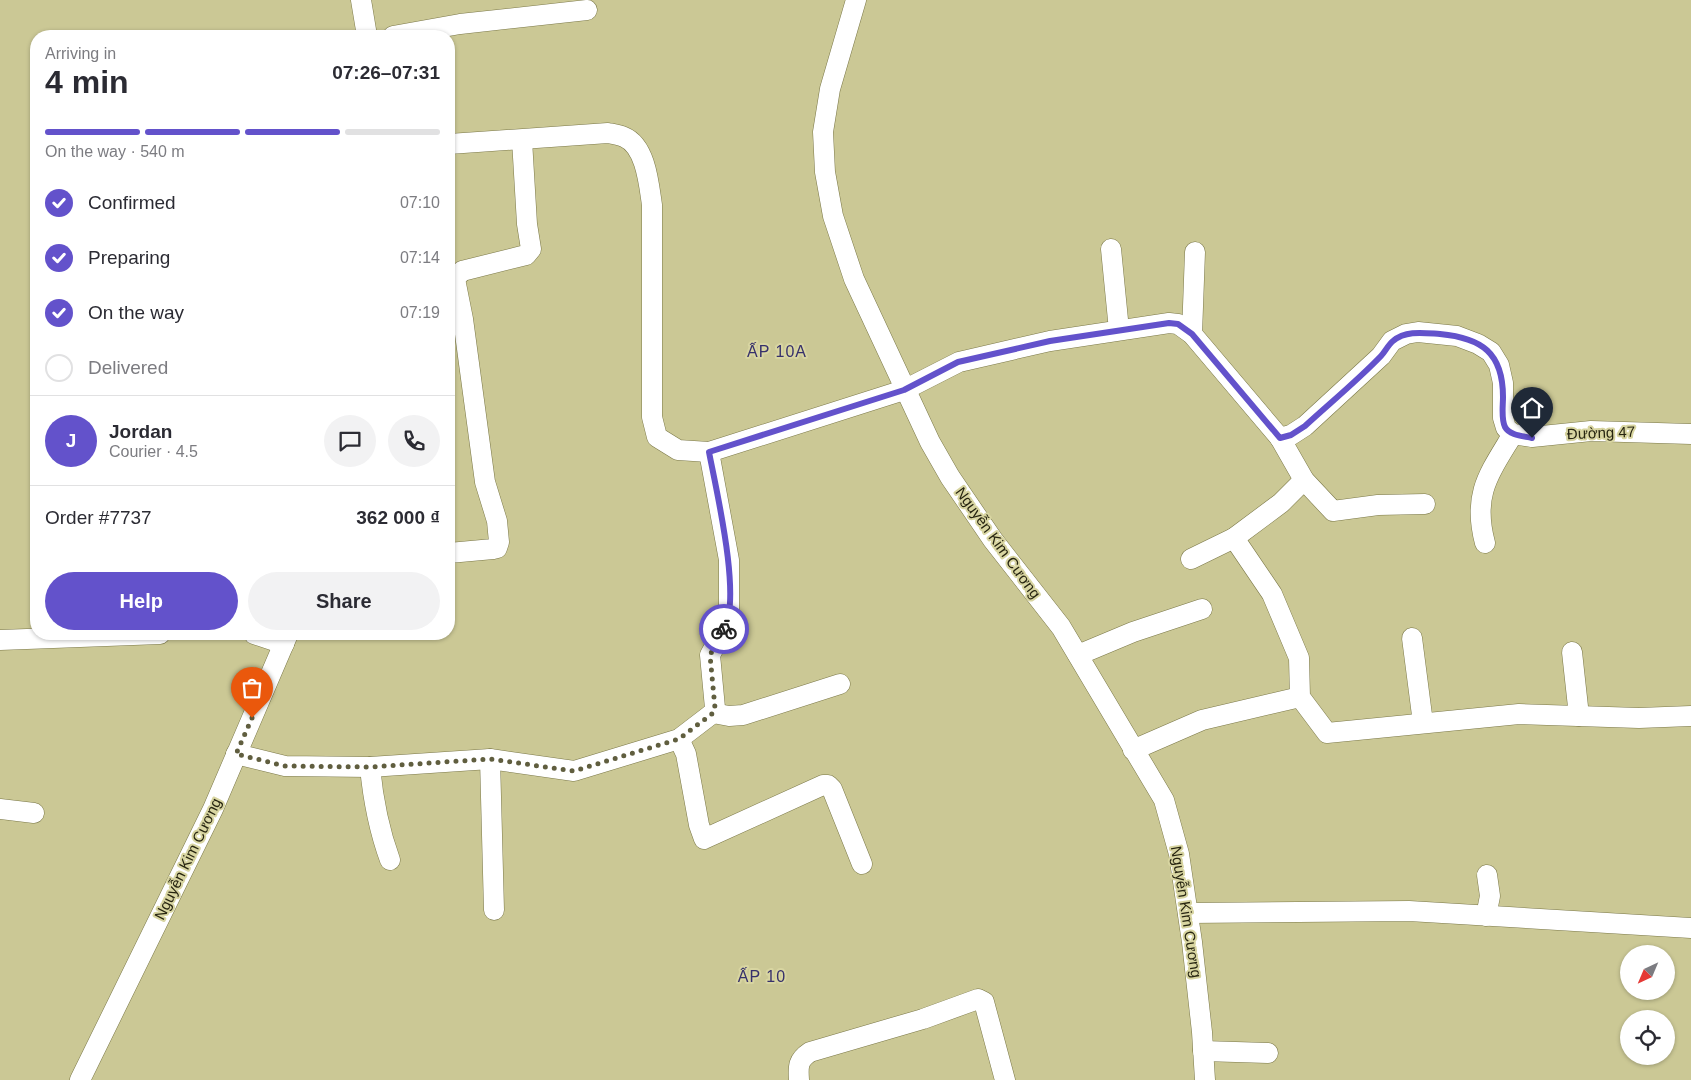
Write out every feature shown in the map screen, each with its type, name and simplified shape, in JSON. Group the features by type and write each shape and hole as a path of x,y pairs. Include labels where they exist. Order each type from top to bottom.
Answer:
{"street":[{"path":"361,0 366,30"},
{"name":"Nguyễn Kim Cương","path":"856,0 830,89 823,132 825,172 833,216 854,279 904,390 930,442 950,477 993,540 1061,626 1164,800 1179,854 1188,913 1205,1080"},
{"path":"426,30 460,24 588,10"},
{"path":"455,144 608,133 625,137 637,149 648,173 652,205 652,417 657,437 678,450 709,452 904,390 958,362 1050,341 1169,323 1178,324 1192,334 1280,438 1304,480 1333,510 1378,505 1425,504"},
{"path":"455,552 493,549 497,548 499,542 496,521 485,482 463,319 455,278 462,270 526,255 532,249 527,224 522,140"},
{"path":"1111,249 1119,330"},
{"path":"1192,334 1195,252"},
{"path":"1280,438 1291,435 1305,426 1381,356 1392,342 1406,334 1418,332 1457,336 1478,344 1491,352 1499,364 1503,383 1503,418 1506,428 1513,434 1487,478 1481,497 1480,524 1485,543"},
{"name":"Đường 47","path":"1513,434 1532,438 1591,431 1691,434"},
{"path":"236,754 285,766 370,767 490,759 574,771 679,739 713,713 715,708 710,655 729,620 729,560 709,452"},
{"path":"1191,559 1234,538 1281,503 1304,480"},
{"path":"1234,538 1272,594 1299,658 1300,698 1327,733 1519,714 1639,718 1691,716"},
{"path":"1078,655 1133,632 1202,609"},
{"path":"0,640 30,638"},
{"path":"1412,638 1423,723"},
{"name":"Nguyễn Kim Cương","path":"80,1080 213,809 286,640"},
{"path":"1572,652 1579,716"},
{"path":"713,713 730,716 743,715 840,684"},
{"path":"1133,750 1202,720 1300,698"},
{"path":"679,739 686,754 699,825 704,839 823,785 832,789 862,864"},
{"path":"490,759 494,910"},
{"path":"370,767 373,796 382,840 390,860"},
{"path":"0,809 34,813"},
{"path":"1486,916 1490,896 1487,875"},
{"path":"1188,913 1409,911 1691,928"},
{"path":"799,1080 798,1064 802,1057 810,1052 923,1019 978,999 984,1002 1005,1080"},
{"path":"1203,1051 1268,1053"}],"way so far":[{"path":"252,718 236,754 285,766 370,767 490,759 574,771 580,770 679,739 713,713 715,708 710,655 724,629"}],"district":[{"name":"ẤP 10A","path":"777,351"},
{"name":"ẤP 10","path":"762,976"}],"route":[{"path":"724,629 729,620 729,560 709,452 904,390 958,362 1050,341 1169,323 1178,324 1192,334 1280,438 1291,435 1305,426 1381,356 1392,342 1406,334 1418,332 1457,336 1478,344 1491,352 1499,364 1503,383 1503,418 1506,428 1513,434 1532,438"}]}
